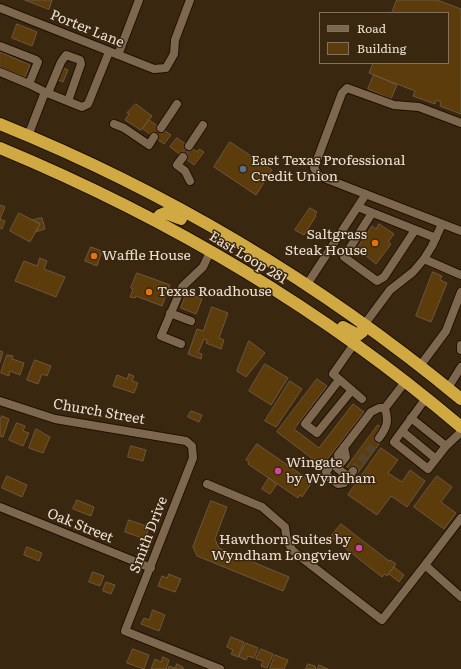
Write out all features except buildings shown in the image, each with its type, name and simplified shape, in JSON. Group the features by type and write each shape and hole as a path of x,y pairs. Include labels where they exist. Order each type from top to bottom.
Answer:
{"highway":[{"name":"East Loop 281","path":"0,124 148,193 241,245 364,325 420,366 461,399"},
{"name":"East Loop 281","path":"0,148 68,177 156,222 210,252 292,302 354,344 461,426"},
{"path":"156,222 160,215 168,213 199,229 241,245"},
{"path":"292,302 338,324 355,335 362,332 364,325"}],"street":[{"path":"118,55 139,0"},
{"name":"Porter Lane","path":"0,8 154,69 166,68 174,54 175,40 190,0"},
{"path":"0,46 38,62 29,84"},
{"path":"0,72 82,107 88,104 109,52"},
{"path":"28,136 61,62 66,55 80,60 81,64 68,101"},
{"path":"461,123 419,107 394,105 348,87 345,89 314,168 319,176 461,231"},
{"path":"161,128 177,104"},
{"path":"114,124 124,128 149,145 154,137"},
{"path":"189,146 203,125"},
{"path":"183,157 177,165 185,171 190,181"},
{"path":"306,286 366,194"},
{"path":"358,207 436,238"},
{"path":"372,213 344,257 377,281 384,277 415,230"},
{"path":"364,325 390,290 410,274 424,260 442,224"},
{"path":"181,344 160,336 182,287 202,267 210,252"},
{"path":"424,260 461,275"},
{"path":"420,366 446,332 461,292"},
{"path":"170,313 191,322"},
{"path":"354,344 333,374 362,398"},
{"path":"448,388 461,367"},
{"path":"339,380 305,424 317,433 352,390"},
{"path":"385,408 405,382"},
{"path":"426,398 394,442 428,469 446,446 461,432"},
{"name":"Church Street","path":"0,401 55,419 186,442 193,447"},
{"path":"344,447 346,457 337,468 351,474 344,483 338,484 327,476 327,467 372,412 379,408 385,408"},
{"path":"379,438 388,425 385,408"},
{"path":"411,418 446,446"},
{"path":"402,431 436,459"},
{"name":"Smith Drive","path":"193,447 193,458 125,631 220,669"},
{"path":"207,484 259,504 285,527 287,541 293,551 382,620 461,518"},
{"name":"Oak Street","path":"0,507 150,568"},
{"path":"425,565 461,597"}],"tunnel":[{"path":"183,157 189,146"},
{"path":"353,471 379,438"}],"place":[{"name":"East Texas Professional Credit Union","path":"243,169"},
{"name":"Saltgrass Steak House","path":"375,243"},
{"name":"Waffle House","path":"94,256"},
{"name":"Texas Roadhouse","path":"149,292"},
{"name":"Wingate by Wyndham","path":"278,471"},
{"name":"Hawthorn Suites by Wyndham Longview","path":"359,548"}]}
